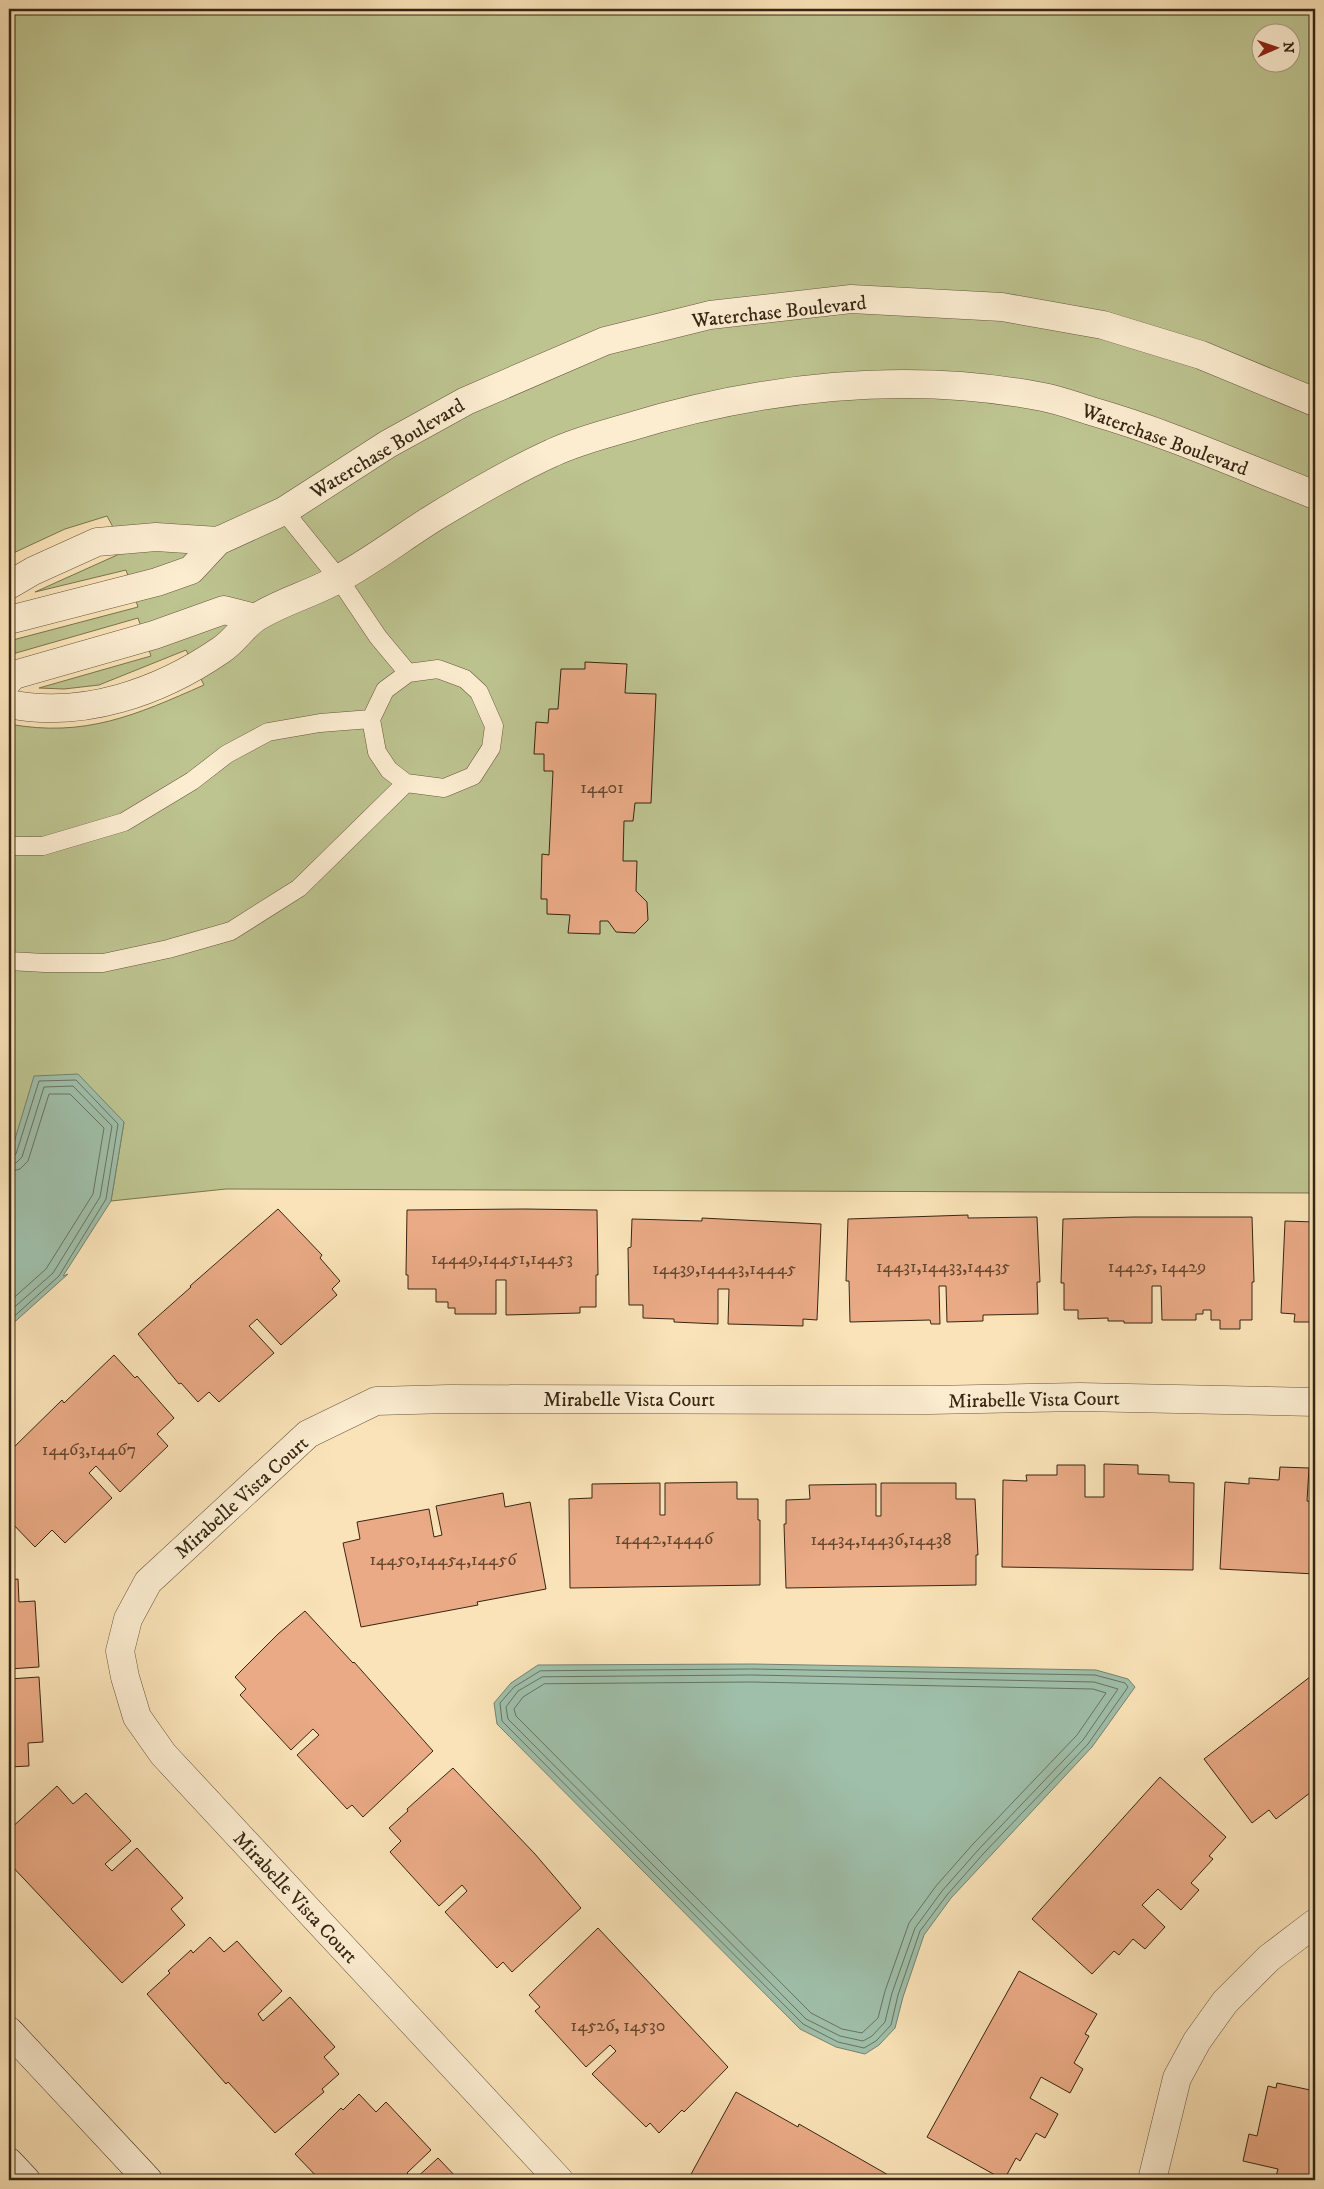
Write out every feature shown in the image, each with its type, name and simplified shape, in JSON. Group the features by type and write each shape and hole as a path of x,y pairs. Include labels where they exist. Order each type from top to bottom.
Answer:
{"street":[{"name":"Waterchase Boulevard","path":"9,620 157,582 191,570 218,542 284,511 388,444 466,401 605,342 710,315 852,299 1002,307 1103,325 1201,355 1315,402"},
{"name":"Waterchase Boulevard","path":"9,704 27,708 64,708 104,704 175,676 207,660 233,642 255,618 339,579 496,481 556,451 683,410 822,388 890,384 961,387 1044,397 1185,442 1315,494"},
{"name":"Waterchase Boulevard","path":"9,585 33,570 97,542 156,537 218,542"},
{"path":"9,680 14,675 154,635 224,610 255,618"},
{"name":"Mirabelle Vista Court","path":"559,2180 163,1754 137,1717 125,1677 120,1651 128,1619 148,1582 308,1434 376,1401 449,1398 930,1400 1080,1397 1315,1402"},
{"path":"1152,2180 1177,2078 1197,2041 1225,2002 1269,1958 1315,1924"},
{"path":"9,2032 148,2180"},
{"path":"9,2162 26,2180"}],"lane":[{"path":"284,511 339,579 378,637 408,673"},
{"path":"438,669 465,679 479,692 494,726 491,748 473,776 444,788 406,783 389,770 377,752 371,719 385,690 408,673 438,669"},
{"path":"9,846 43,846 124,822 192,781 227,754 268,732 320,723 371,719"},
{"path":"9,961 45,963 102,962 168,950 231,932 299,888 406,783"}],"green space":[{"path":"9,9 1315,9 1315,1193 226,1189 111,1201 124,1122 20,1128 9,1159 9,724 36,728 86,726 110,721 156,706 204,685 186,650 99,685 64,689 39,688 151,656 138,618 9,655 9,641 138,607 126,570 35,592 126,551 107,516 65,529 9,555"}],"water":[{"path":"78,1074 124,1122 111,1201 63,1276 68,1274 9,1327 9,1159 34,1076"},
{"path":"752,1664 1096,1670 1128,1679 1135,1687 1092,1747 951,1898 924,1935 903,1997 895,2028 879,2045 865,2054 836,2047 800,2029 497,1724 494,1703 511,1683 538,1665"}],"building":[{"path":"585,662 627,664 625,693 656,694 651,803 635,803 633,821 624,821 623,861 637,861 636,891 647,902 648,920 635,933 616,932 608,921 600,921 600,934 568,933 570,915 547,914 547,899 541,899 542,854 549,855 553,771 544,771 544,754 534,754 536,722 548,723 549,709 558,709 561,669 585,669"},
{"path":"278,1209 322,1255 320,1258 340,1281 332,1289 337,1295 281,1345 257,1319 249,1326 274,1353 219,1402 209,1392 198,1402 181,1383 179,1384 138,1334"},
{"path":"407,1210 597,1210 598,1275 596,1275 596,1307 580,1307 580,1313 506,1315 506,1280 496,1280 496,1314 455,1314 455,1308 448,1308 448,1302 436,1302 436,1289 408,1289 408,1275 406,1275"},
{"path":"968,1215 968,1218 1037,1217 1040,1282 1037,1282 1038,1314 983,1315 983,1321 947,1322 946,1286 939,1286 940,1324 931,1324 930,1320 850,1322 849,1281 846,1281 848,1219"},
{"path":"1252,1217 1254,1282 1252,1282 1252,1320 1240,1320 1240,1329 1220,1329 1220,1320 1211,1320 1211,1310 1203,1310 1203,1314 1196,1314 1196,1320 1162,1320 1161,1286 1152,1286 1152,1323 1124,1323 1124,1321 1108,1321 1108,1318 1078,1319 1078,1310 1064,1310 1064,1283 1061,1283 1063,1219"},
{"path":"702,1218 821,1224 817,1320 803,1319 803,1326 728,1324 729,1289 718,1289 718,1324 674,1322 674,1319 643,1318 643,1305 629,1305 628,1248 631,1247 632,1219 702,1221"},
{"path":"1285,1221 1315,1222 1315,1322 1294,1322 1295,1314 1281,1313"},
{"path":"114,1355 135,1378 137,1376 174,1418 157,1434 168,1446 120,1492 96,1466 89,1473 112,1498 65,1543 52,1530 35,1547 9,1520 9,1452 62,1400 64,1403"},
{"path":"1104,1464 1138,1465 1138,1474 1169,1475 1169,1482 1194,1483 1193,1570 1002,1567 1003,1480 1027,1481 1026,1475 1057,1475 1057,1465 1085,1465 1085,1497 1104,1497"},
{"path":"1280,1467 1309,1468 1307,1501 1315,1502 1315,1574 1220,1569 1225,1482 1249,1484 1249,1478 1279,1480"},
{"path":"737,1482 737,1499 758,1499 758,1520 760,1520 760,1585 570,1588 569,1499 592,1498 592,1484 660,1483 660,1515 665,1515 665,1483"},
{"path":"881,1483 956,1483 956,1499 975,1499 978,1555 976,1555 976,1585 786,1588 784,1524 786,1524 786,1500 810,1499 809,1485 876,1484 876,1516 881,1516"},
{"path":"503,1493 505,1507 530,1502 546,1589 477,1602 478,1605 361,1627 343,1543 360,1539 357,1522 429,1509 434,1537 442,1535 436,1506"},
{"path":"18,1579 19,1602 35,1601 39,1667 9,1669 9,1580"},
{"path":"305,1611 354,1662 433,1751 363,1817 352,1805 347,1809 297,1755 319,1735 313,1729 291,1750 240,1695 246,1689 235,1677 278,1634"},
{"path":"1315,1673 1315,1763 1312,1766 1315,1769 1315,1789 1276,1819 1269,1810 1252,1823 1204,1759"},
{"path":"39,1677 43,1742 28,1743 29,1766 9,1767 9,1679"},
{"path":"453,1768 535,1854 581,1908 512,1972 503,1962 497,1968 445,1912 467,1891 462,1885 439,1906 390,1852 401,1841 389,1828 408,1811 407,1809"},
{"path":"1160,1777 1226,1837 1209,1856 1213,1859 1191,1883 1199,1890 1181,1910 1158,1889 1142,1905 1165,1927 1145,1949 1133,1939 1119,1955 1114,1951 1092,1974 1032,1919"},
{"path":"57,1786 73,1804 86,1793 131,1841 105,1864 112,1871 137,1848 183,1898 171,1909 185,1925 122,1983 9,1863 9,1830"},
{"path":"598,1928 728,2067 684,2112 682,2110 659,2133 650,2123 646,2127 592,2074 616,2051 610,2045 586,2067 535,2011 540,2007 529,1995"},
{"path":"210,1937 224,1952 237,1941 282,1991 258,2014 263,2021 290,1997 335,2047 324,2057 339,2074 322,2089 324,2092 275,2133 228,2082 226,2084 147,1994 191,1950 193,1953"},
{"path":"1019,1971 1097,2014 1085,2034 1089,2036 1074,2063 1083,2069 1070,2093 1041,2077 1030,2098 1058,2114 1045,2138 1036,2133 1020,2161 1016,2158 1004,2180 927,2137"},
{"path":"1277,2083 1315,2091 1315,2180 1275,2180 1278,2169 1243,2161 1249,2134 1257,2136 1268,2086 1276,2088"},
{"path":"736,2092 798,2127 799,2124 897,2180 697,2180 690,2176"},
{"path":"359,2094 376,2112 386,2102 431,2150 407,2173 414,2180 320,2180 295,2154 341,2108 343,2110"},
{"path":"438,2158 459,2180 414,2180"}]}
